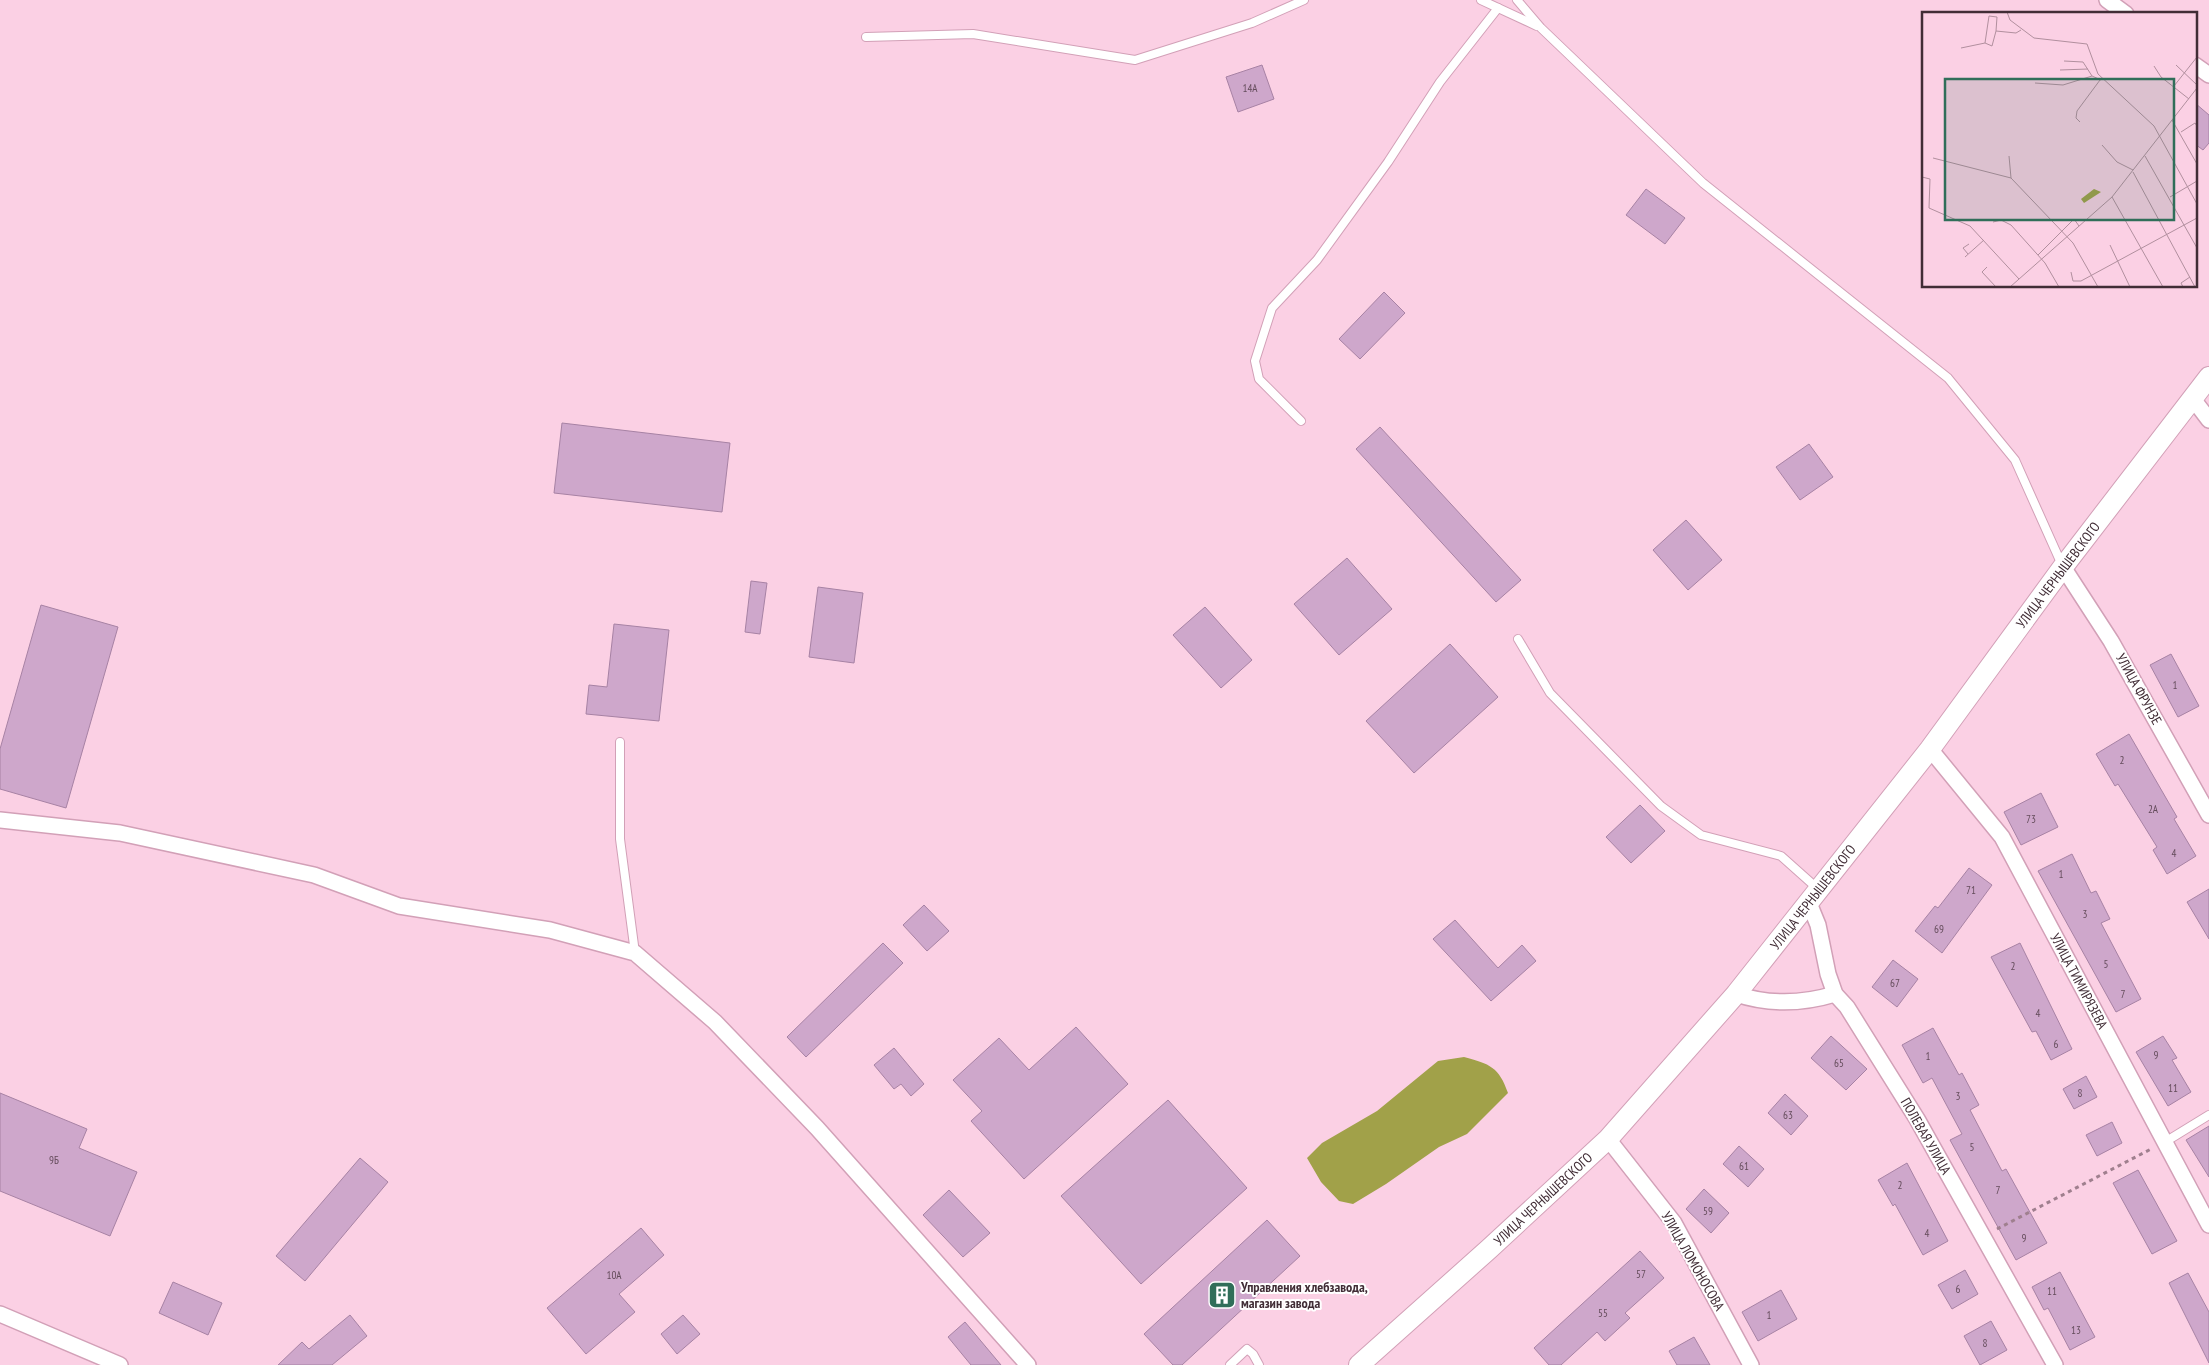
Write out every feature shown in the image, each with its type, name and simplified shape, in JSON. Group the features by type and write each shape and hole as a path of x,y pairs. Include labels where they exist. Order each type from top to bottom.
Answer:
{"main road":[{"name":"УЛИЦА ЧЕРНЫШЕВСКОГО","path":"1359,1365 1608,1139 1736,994 1930,749 2063,567 2209,378"}],"street":[{"path":"2107,0 2123,12"},
{"path":"2192,399 2209,420"},
{"name":"УЛИЦА ФРУНЗЕ","path":"2063,567 2112,641 2209,815"},
{"name":"УЛИЦА ТИМИРЯЗЕВА","path":"1930,749 2002,838 2209,1225"},
{"path":"0,820 120,833 314,875 398,906 550,930 635,953 715,1022 817,1128 1028,1365"},
{"name":"ПОЛЕВАЯ УЛИЦА","path":"1814,897 1828,974 1835,994 1847,1007 1917,1119 2055,1365"},
{"path":"1736,994 1764,1002 1807,1002 1835,994"},
{"name":"УЛИЦА ЛОМОНОСОВА","path":"1608,1139 1674,1223 1751,1365"},
{"path":"0,1314 120,1365"}],"lane":[{"path":"866,37 973,34 1134,60 1252,23 1304,0"},
{"path":"1481,0 1541,28"},
{"path":"1517,0 1541,28 1703,183 1948,378 2015,460 2063,567"},
{"path":"1301,421 1259,379 1255,361 1272,308 1317,260 1388,162 1440,82 1498,8"},
{"path":"1518,639 1550,693 1661,806 1701,834 1781,856 1814,897"},
{"path":"620,742 620,839 635,953"},
{"path":"2165,1142 2209,1115"},
{"path":"1230,1365 1247,1349 1253,1354 1259,1365"}],"path":[{"path":"1983,1236 2165,1142"}],"shaded area":[{"path":"1464,1057 1481,1062 1497,1072 1505,1084 1508,1093 1467,1134 1439,1147 1386,1184 1353,1204 1339,1201 1321,1182 1307,1158 1322,1143 1377,1111 1438,1061"}],"building":[{"path":"1262,65 1274,99 1238,112 1226,77"},
{"path":"2196,104 2209,115 2209,143 2203,150 2196,145"},
{"path":"1646,189 1685,218 1665,244 1626,215"},
{"path":"1384,292 1405,313 1360,359 1339,339"},
{"path":"562,423 730,443 722,512 554,493"},
{"path":"1380,427 1521,580 1496,602 1356,449"},
{"path":"1809,444 1833,477 1800,500 1776,467"},
{"path":"1686,520 1722,560 1688,590 1653,550"},
{"path":"1347,558 1392,609 1339,655 1294,604"},
{"path":"751,581 767,583 760,634 745,632"},
{"path":"818,587 863,593 854,663 809,657"},
{"path":"41,605 118,627 66,808 0,789 0,749"},
{"path":"1205,607 1252,660 1221,688 1173,635"},
{"path":"614,624 669,630 659,721 586,714 589,685 607,687"},
{"path":"1450,644 1498,697 1414,773 1366,721"},
{"path":"2171,654 2199,706 2178,717 2150,665"},
{"path":"2129,734 2177,817 2174,819 2196,856 2167,874 2153,850 2157,847 2118,784 2115,786 2096,754"},
{"path":"2041,793 2058,827 2021,845 2004,812"},
{"path":"1640,805 1665,831 1631,863 1606,837"},
{"path":"2072,854 2091,893 2096,891 2110,919 2101,923 2141,999 2116,1012 2038,871"},
{"path":"1969,868 1992,885 1942,953 1915,931 1935,906 1938,908"},
{"path":"2209,889 2209,939 2187,902"},
{"path":"924,905 949,931 927,951 903,925"},
{"path":"1455,920 1498,968 1522,945 1536,961 1491,1001 1433,939"},
{"path":"883,943 903,963 806,1057 787,1037"},
{"path":"2020,943 2072,1049 2051,1060 2036,1031 2032,1032 1991,957"},
{"path":"1893,960 1918,979 1897,1007 1872,987"},
{"path":"1076,1027 1128,1084 1024,1179 971,1121 982,1111 953,1080 999,1038 1029,1070"},
{"path":"1933,1028 1959,1075 1962,1073 1979,1105 1970,1110 2002,1171 2006,1169 2047,1243 2016,1260 1950,1140 1962,1134 1932,1078 1923,1083 1902,1045"},
{"path":"1831,1036 1867,1069 1846,1090 1811,1058"},
{"path":"2163,1036 2177,1058 2172,1060 2191,1092 2168,1106 2136,1052"},
{"path":"894,1048 924,1084 911,1096 901,1084 894,1089 874,1065"},
{"path":"2086,1076 2097,1097 2074,1109 2063,1089"},
{"path":"0,1093 87,1129 79,1148 137,1172 110,1236 0,1191"},
{"path":"1785,1094 1808,1116 1791,1135 1768,1113"},
{"path":"1168,1100 1247,1188 1141,1284 1061,1196"},
{"path":"2112,1122 2122,1143 2097,1156 2086,1135"},
{"path":"2209,1126 2209,1177 2186,1140"},
{"path":"1739,1146 1764,1169 1748,1187 1723,1164"},
{"path":"360,1158 388,1182 305,1281 276,1256"},
{"path":"1907,1163 1948,1241 1923,1255 1895,1204 1893,1206 1878,1180"},
{"path":"2138,1170 2177,1241 2152,1254 2113,1183"},
{"path":"1704,1189 1729,1213 1711,1233 1686,1209"},
{"path":"949,1190 990,1233 963,1257 923,1215"},
{"name":"Управления хлебзавода, магазин завода","path":"1267,1220 1300,1256 1182,1365 1173,1365 1144,1334"},
{"path":"641,1228 664,1255 619,1294 635,1312 586,1354 547,1308"},
{"path":"1640,1251 1664,1278 1625,1313 1630,1318 1605,1341 1597,1332 1561,1365 1549,1365 1534,1348"},
{"path":"1965,1270 1978,1294 1952,1309 1938,1285"},
{"path":"2060,1272 2095,1337 2070,1350 2048,1308 2044,1310 2032,1287"},
{"path":"2188,1273 2209,1312 2209,1363 2169,1283"},
{"path":"173,1282 222,1303 208,1335 159,1313"},
{"path":"1781,1290 1797,1319 1758,1341 1742,1312"},
{"path":"350,1315 367,1336 332,1365 278,1365 302,1342 309,1349"},
{"path":"683,1315 700,1334 677,1354 661,1334"},
{"path":"1991,1321 2007,1350 1980,1365 1964,1336"},
{"path":"965,1322 1001,1365 971,1365 948,1337"},
{"path":"1694,1337 1710,1365 1677,1365 1669,1351"}],"place":[{"name":"Управления хлебзавода, магазин завода","path":"1222,1295"}]}
